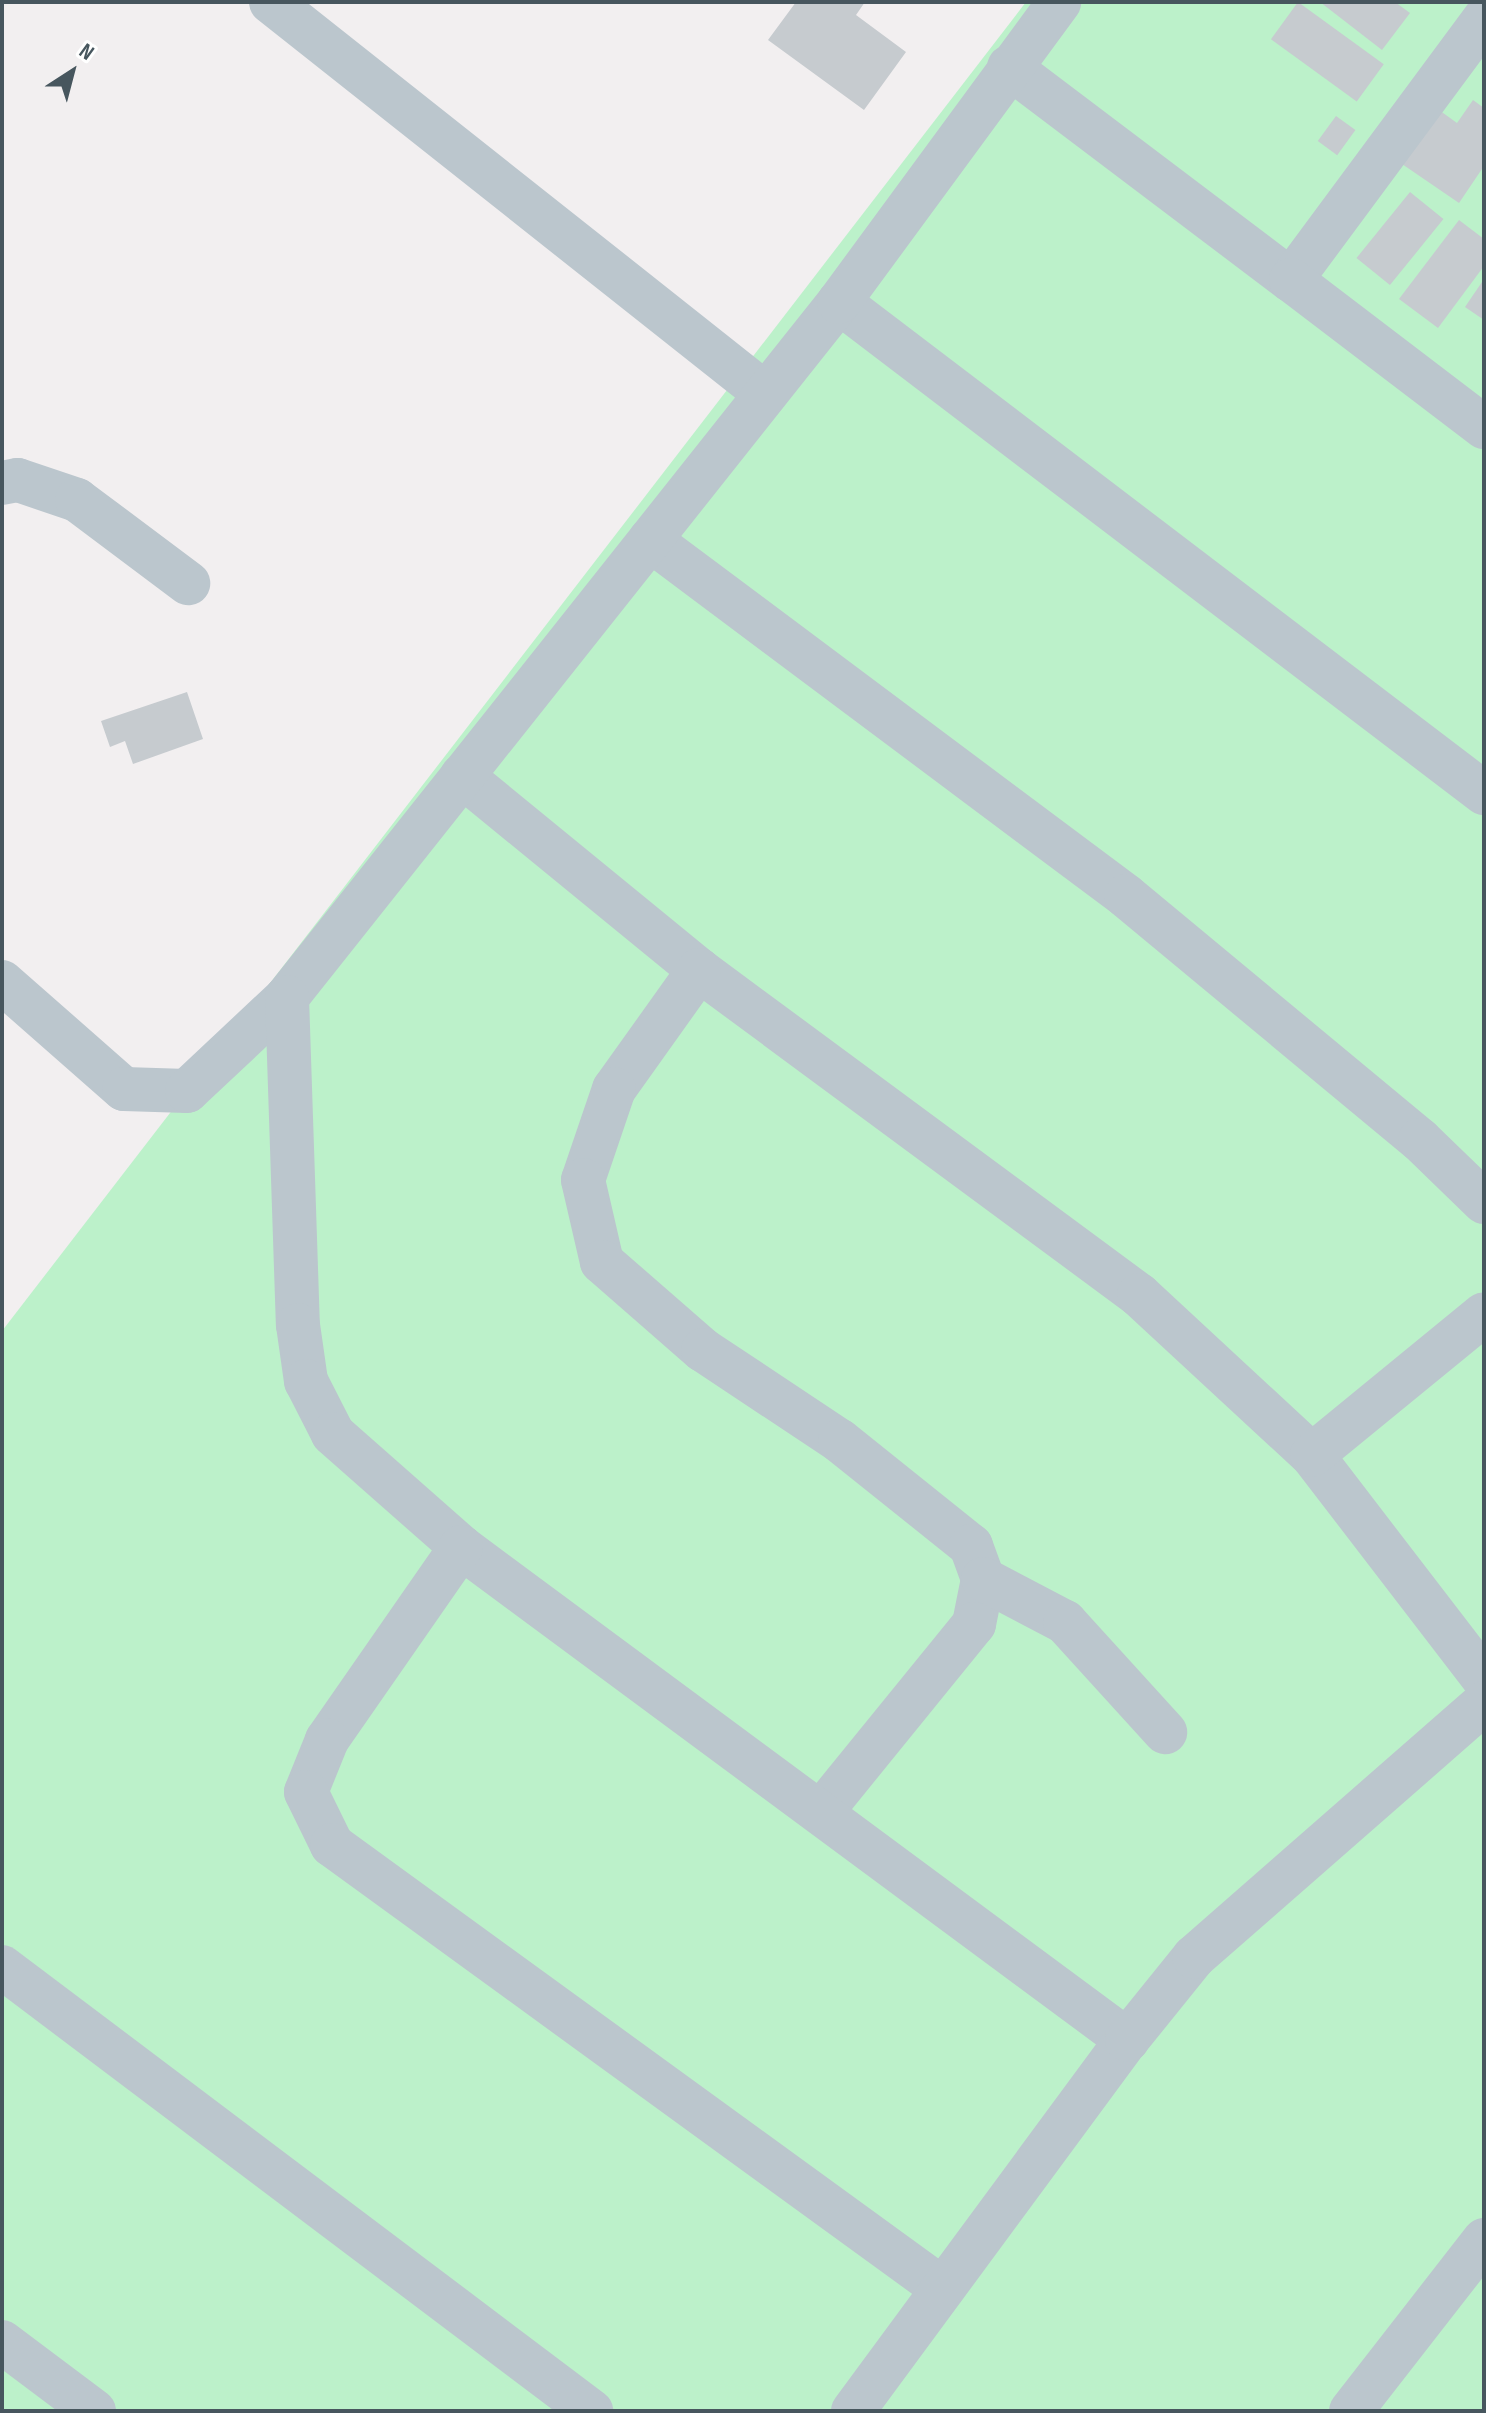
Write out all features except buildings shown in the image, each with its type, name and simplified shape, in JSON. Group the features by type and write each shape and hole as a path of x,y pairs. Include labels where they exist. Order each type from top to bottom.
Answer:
{"street":[{"path":"271,2 766,394"},
{"path":"2,982 124,1089 187,1091 287,997 839,302 1059,2"},
{"path":"1291,280 1482,28"},
{"path":"1009,67 1484,427"},
{"path":"839,302 1484,793"},
{"path":"2,483 18,480 77,500 188,583"},
{"path":"650,540 1126,896 1420,1140 1484,1202"},
{"path":"462,776 699,970 1139,1295 1312,1455 1484,1679"},
{"path":"699,970 614,1089 583,1180 602,1262 703,1350 840,1441 971,1546 983,1579 974,1624 823,1810"},
{"path":"287,997 298,1325 306,1381 333,1434 461,1547 823,1810 1127,2040"},
{"path":"1312,1455 1484,1314"},
{"path":"461,1547 327,1740 306,1792 332,1845 943,2289"},
{"path":"983,1579 1065,1622 1165,1732"},
{"path":"853,2411 1127,2040 1194,1957 1484,1703"},
{"path":"2,1967 591,2411"},
{"path":"1351,2411 1484,2240"},
{"path":"8,2358 94,2411"}],"green space":[{"path":"1026,2 1484,2 1484,2411 2,2411 2,1331"}]}
